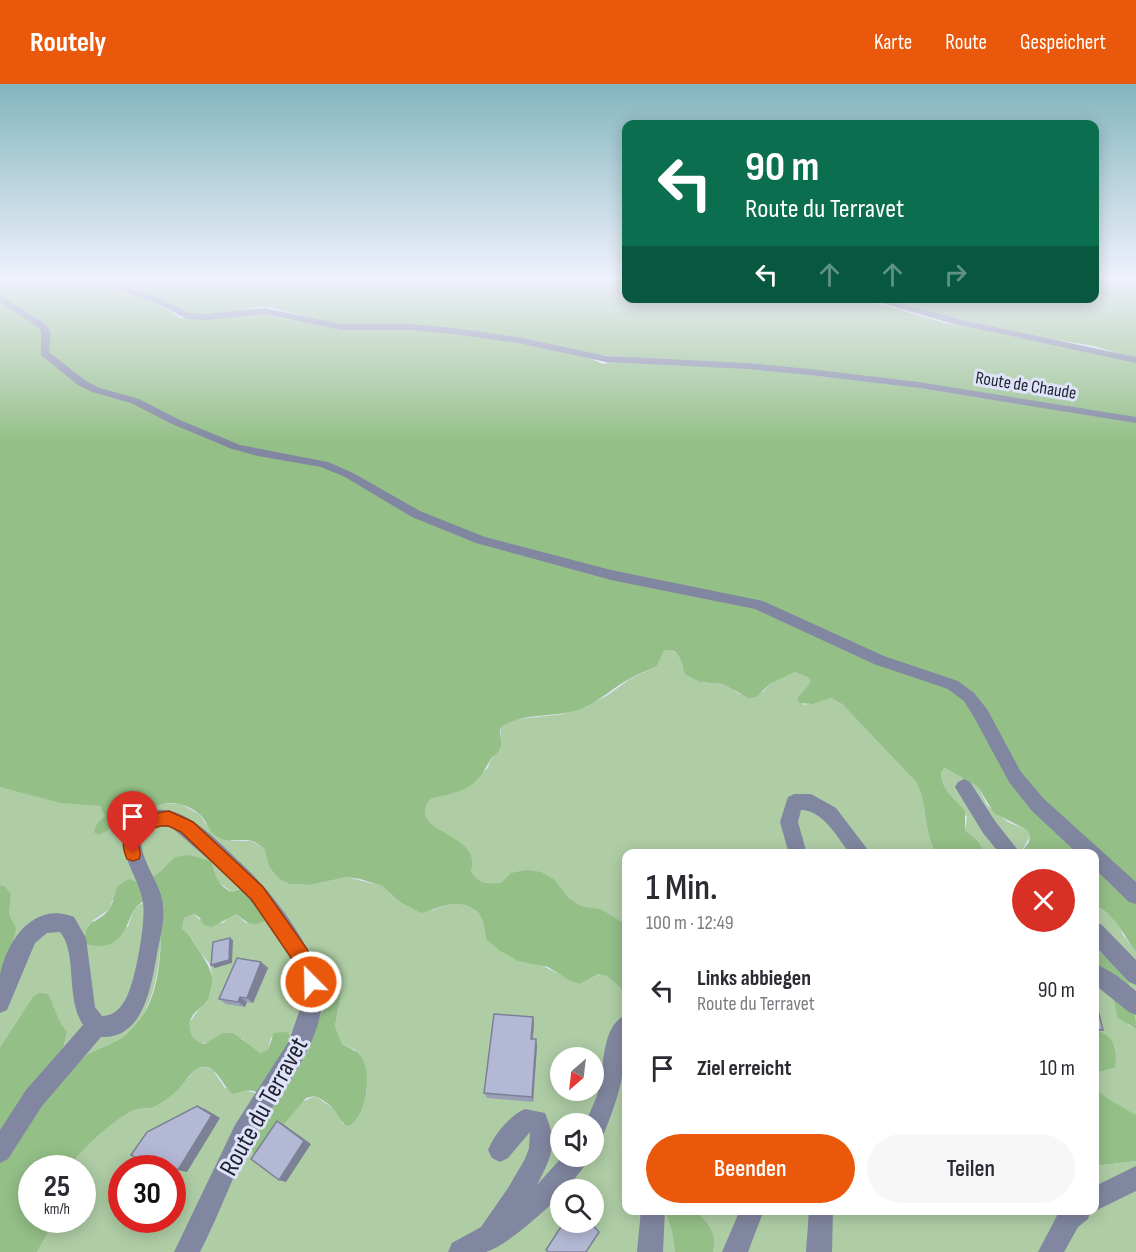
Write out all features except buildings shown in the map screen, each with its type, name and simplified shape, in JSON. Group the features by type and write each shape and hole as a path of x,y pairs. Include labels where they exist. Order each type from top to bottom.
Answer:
{"street":[{"path":"46,335 44,353 82,383 102,393 135,401 207,436 258,453 324,464 349,475 416,514 481,540 668,588 758,605 879,660 953,685 969,697 1015,777 1038,805 1086,849"},
{"name":"Route de Chaude","path":"479,335 518,340 606,359 748,366 809,372 919,385 1136,420"},
{"path":"1018,335 1090,346 1136,360"},
{"path":"964,787 989,827 1008,849"},
{"path":"797,849 789,822 794,802 811,802 830,814 858,849"},
{"name":"Route du Terravet","path":"96,1026 110,1027 120,1022 134,1007 141,987 153,902 133,853 132,838 140,826 151,821 169,818 178,821 236,871 257,893 301,956 308,970 312,990 309,1017 296,1053 243,1134 187,1252"},
{"path":"1099,861 1136,895"},
{"path":"0,1003 18,955 28,936 43,924 60,922 72,929 76,938 83,998 87,1011 96,1026 34,1098 0,1151"},
{"path":"1099,936 1136,975"},
{"path":"1099,976 1134,1004"},
{"path":"601,1113 609,1093 619,1035 622,1031"},
{"path":"489,1237 537,1162 542,1147 542,1128 537,1121 525,1120 500,1150"},
{"path":"461,1252 489,1237 534,1206 551,1191 570,1167"},
{"path":"1099,1197 1136,1178"},
{"path":"650,1252 653,1215"},
{"path":"735,1252 750,1215"},
{"path":"819,1252 821,1215"},
{"path":"1051,1252 1073,1215"}],"green space":[{"path":"0,335 462,335 525,343 589,358 603,364 610,362 741,367 906,386 1136,422 1136,952 1114,920 1099,908 1099,849 1024,849 1030,836 1027,830 994,813 978,787 945,768 941,772 943,784 965,811 965,830 978,841 983,849 934,849 916,782 842,704 831,698 812,704 799,703 798,697 810,683 809,678 795,672 770,684 756,697 749,698 722,684 700,682 685,674 679,657 670,650 664,651 657,666 631,678 583,708 520,719 501,727 501,747 479,778 459,791 430,799 425,811 427,819 435,827 466,848 472,858 471,871 480,881 501,883 511,873 527,870 541,872 555,880 569,898 581,906 601,909 622,922 622,990 607,976 599,974 580,984 548,967 518,961 486,939 483,921 478,912 466,905 450,904 421,913 400,902 382,886 347,877 310,885 290,884 279,879 269,867 264,848 252,841 228,840 216,836 199,814 186,806 173,803 147,809 98,835 94,832 97,824 105,816 100,806 61,803 0,787"},
{"path":"475,335 1009,335 1136,362 1136,418 903,381 599,355"},
{"path":"1025,335 1136,335 1136,358 1093,346"},
{"path":"670,650 678,654 682,666 700,682 722,684 740,694 763,692 770,684 795,672 809,678 810,683 798,697 804,705 831,698 842,704 916,782 934,849 622,849 622,922 601,909 581,906 569,898 555,880 488,884 476,880 471,871 472,858 466,848 427,819 424,811 429,799 459,791 488,768 501,745 501,727 510,720 563,714 582,708 608,695 630,679 657,666 664,651"},
{"path":"945,768 978,787 987,805 1008,822 1027,830 1030,836 1023,849 983,849 978,841 965,830 967,817 950,796 941,772"},
{"path":"0,787 100,806 104,811 108,831 140,811 162,804 181,804 200,815 206,824 232,841 251,841 264,848 269,867 279,879 290,884 310,885 347,877 382,886 400,902 433,910 450,904 466,905 478,912 483,921 486,939 580,984 600,974 607,976 622,990 622,1215 666,1215 675,1252 37,1252 48,1233 96,1233 96,1155 79,1155 122,1117 139,1108 149,1109 196,1069 204,1067 213,1070 225,1088 247,1091 260,1096 270,1106 282,1125 300,1103 315,1096 334,1109 343,1124 363,1106 363,1097 367,1090 355,1050 342,1044 335,1026 341,994 323,982 322,994 325,1006 313,1030 309,1050 304,1059 271,1037 268,1051 260,1053 251,1049 242,1039 217,1039 201,1044 190,1036 188,1030 190,1023 211,992 211,967 190,936 182,929 184,918 194,914 200,920 223,923 236,914 247,924 241,888 232,892 218,882 211,861 175,857 161,874 112,901 110,909 92,921 128,927 139,905 148,902 163,904 159,959 152,992 138,1022 127,1035 92,1052 79,1062 63,1049 67,1032 55,1016 53,1004 32,998 0,1047 0,993 11,894 5,886 0,885"},
{"path":"189,855 211,861 218,880 223,887 232,892 248,886 266,920 254,924 236,914 212,927 204,925 194,914 184,918 182,929 190,936 212,975 209,998 191,1020 190,1029 193,1037 204,1044 223,1033 233,1033 260,1053 268,1050 274,1033 288,1032 298,1057 304,1058 309,1050 313,1030 325,1006 322,994 323,982 336,978 340,981 341,994 335,1026 342,1044 356,1052 365,1065 367,1085 363,1106 354,1122 348,1126 326,1102 315,1096 306,1098 257,1156 253,1152 251,1142 263,1096 248,1090 233,1094 213,1070 200,1068 163,1102 151,1108 137,1109 120,1118 79,1155 18,1155 18,1233 48,1233 37,1252 0,1252 0,1047 32,998 39,993 48,994 67,1032 63,1049 79,1062 92,1052 124,1037 131,1030 149,1004 156,984 163,904 148,901 140,904 134,910 126,928 113,943 101,946 85,944 85,935 90,925 110,908 120,885 130,879 139,883 151,878 175,857"},
{"path":"0,885 5,886 11,894 9,914 16,929 0,993"},
{"path":"1099,908 1117,921 1123,935 1136,952 1136,1011 1120,968 1099,953"},
{"path":"1099,953 1115,964 1127,980 1134,1005 1136,1029 1118,1018 1112,994 1099,976"},
{"path":"1099,975 1128,1025 1136,1029 1136,1115 1099,1091 1099,1072 1115,1068 1115,1047 1099,1032"},
{"path":"1099,1032 1109,1037 1114,1045 1115,1068 1099,1072"},
{"path":"1099,1091 1136,1115 1136,1161 1099,1166"},
{"path":"1136,1161 1136,1252 713,1252 713,1234 700,1215 1099,1215 1099,1166"},
{"path":"666,1215 700,1215 713,1234 713,1252 675,1252"}],"route":[{"path":"133,853 132,838 140,826 160,818 169,818 187,827 257,893 301,956 311,982"}]}
